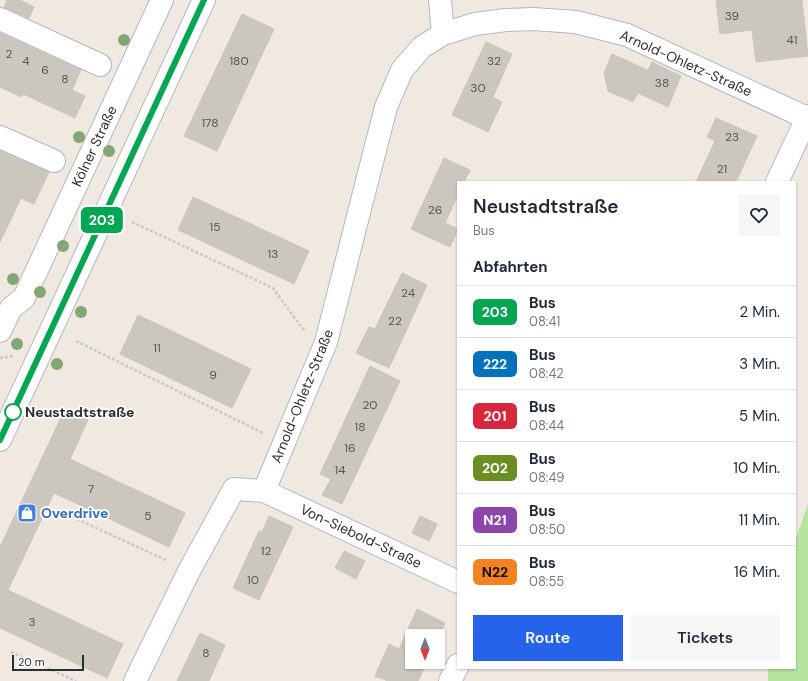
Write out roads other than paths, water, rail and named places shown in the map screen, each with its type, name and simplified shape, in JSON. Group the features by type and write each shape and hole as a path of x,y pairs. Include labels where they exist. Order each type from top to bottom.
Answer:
{"street":[{"name":"Kölner Straße","path":"0,331 11,308 24,298 162,0"},
{"path":"0,440 204,0"},
{"path":"440,0 443,34"},
{"path":"0,19 100,65"},
{"name":"Arnold-Ohletz-Straße","path":"264,491 326,342 386,107 402,70 422,47 443,34 475,24 506,20 533,19 576,22 627,35 808,117"},
{"path":"777,181 808,117"},
{"path":"0,137 54,161"},
{"path":"135,681 189,571 234,489 264,491"},
{"name":"Von-Siebold-Straße","path":"264,491 457,582"},
{"path":"450,681 457,667"}],"place":[{"name":"Neustadtstraße","path":"13,412"},
{"name":"Overdrive","path":"27,513"}]}
